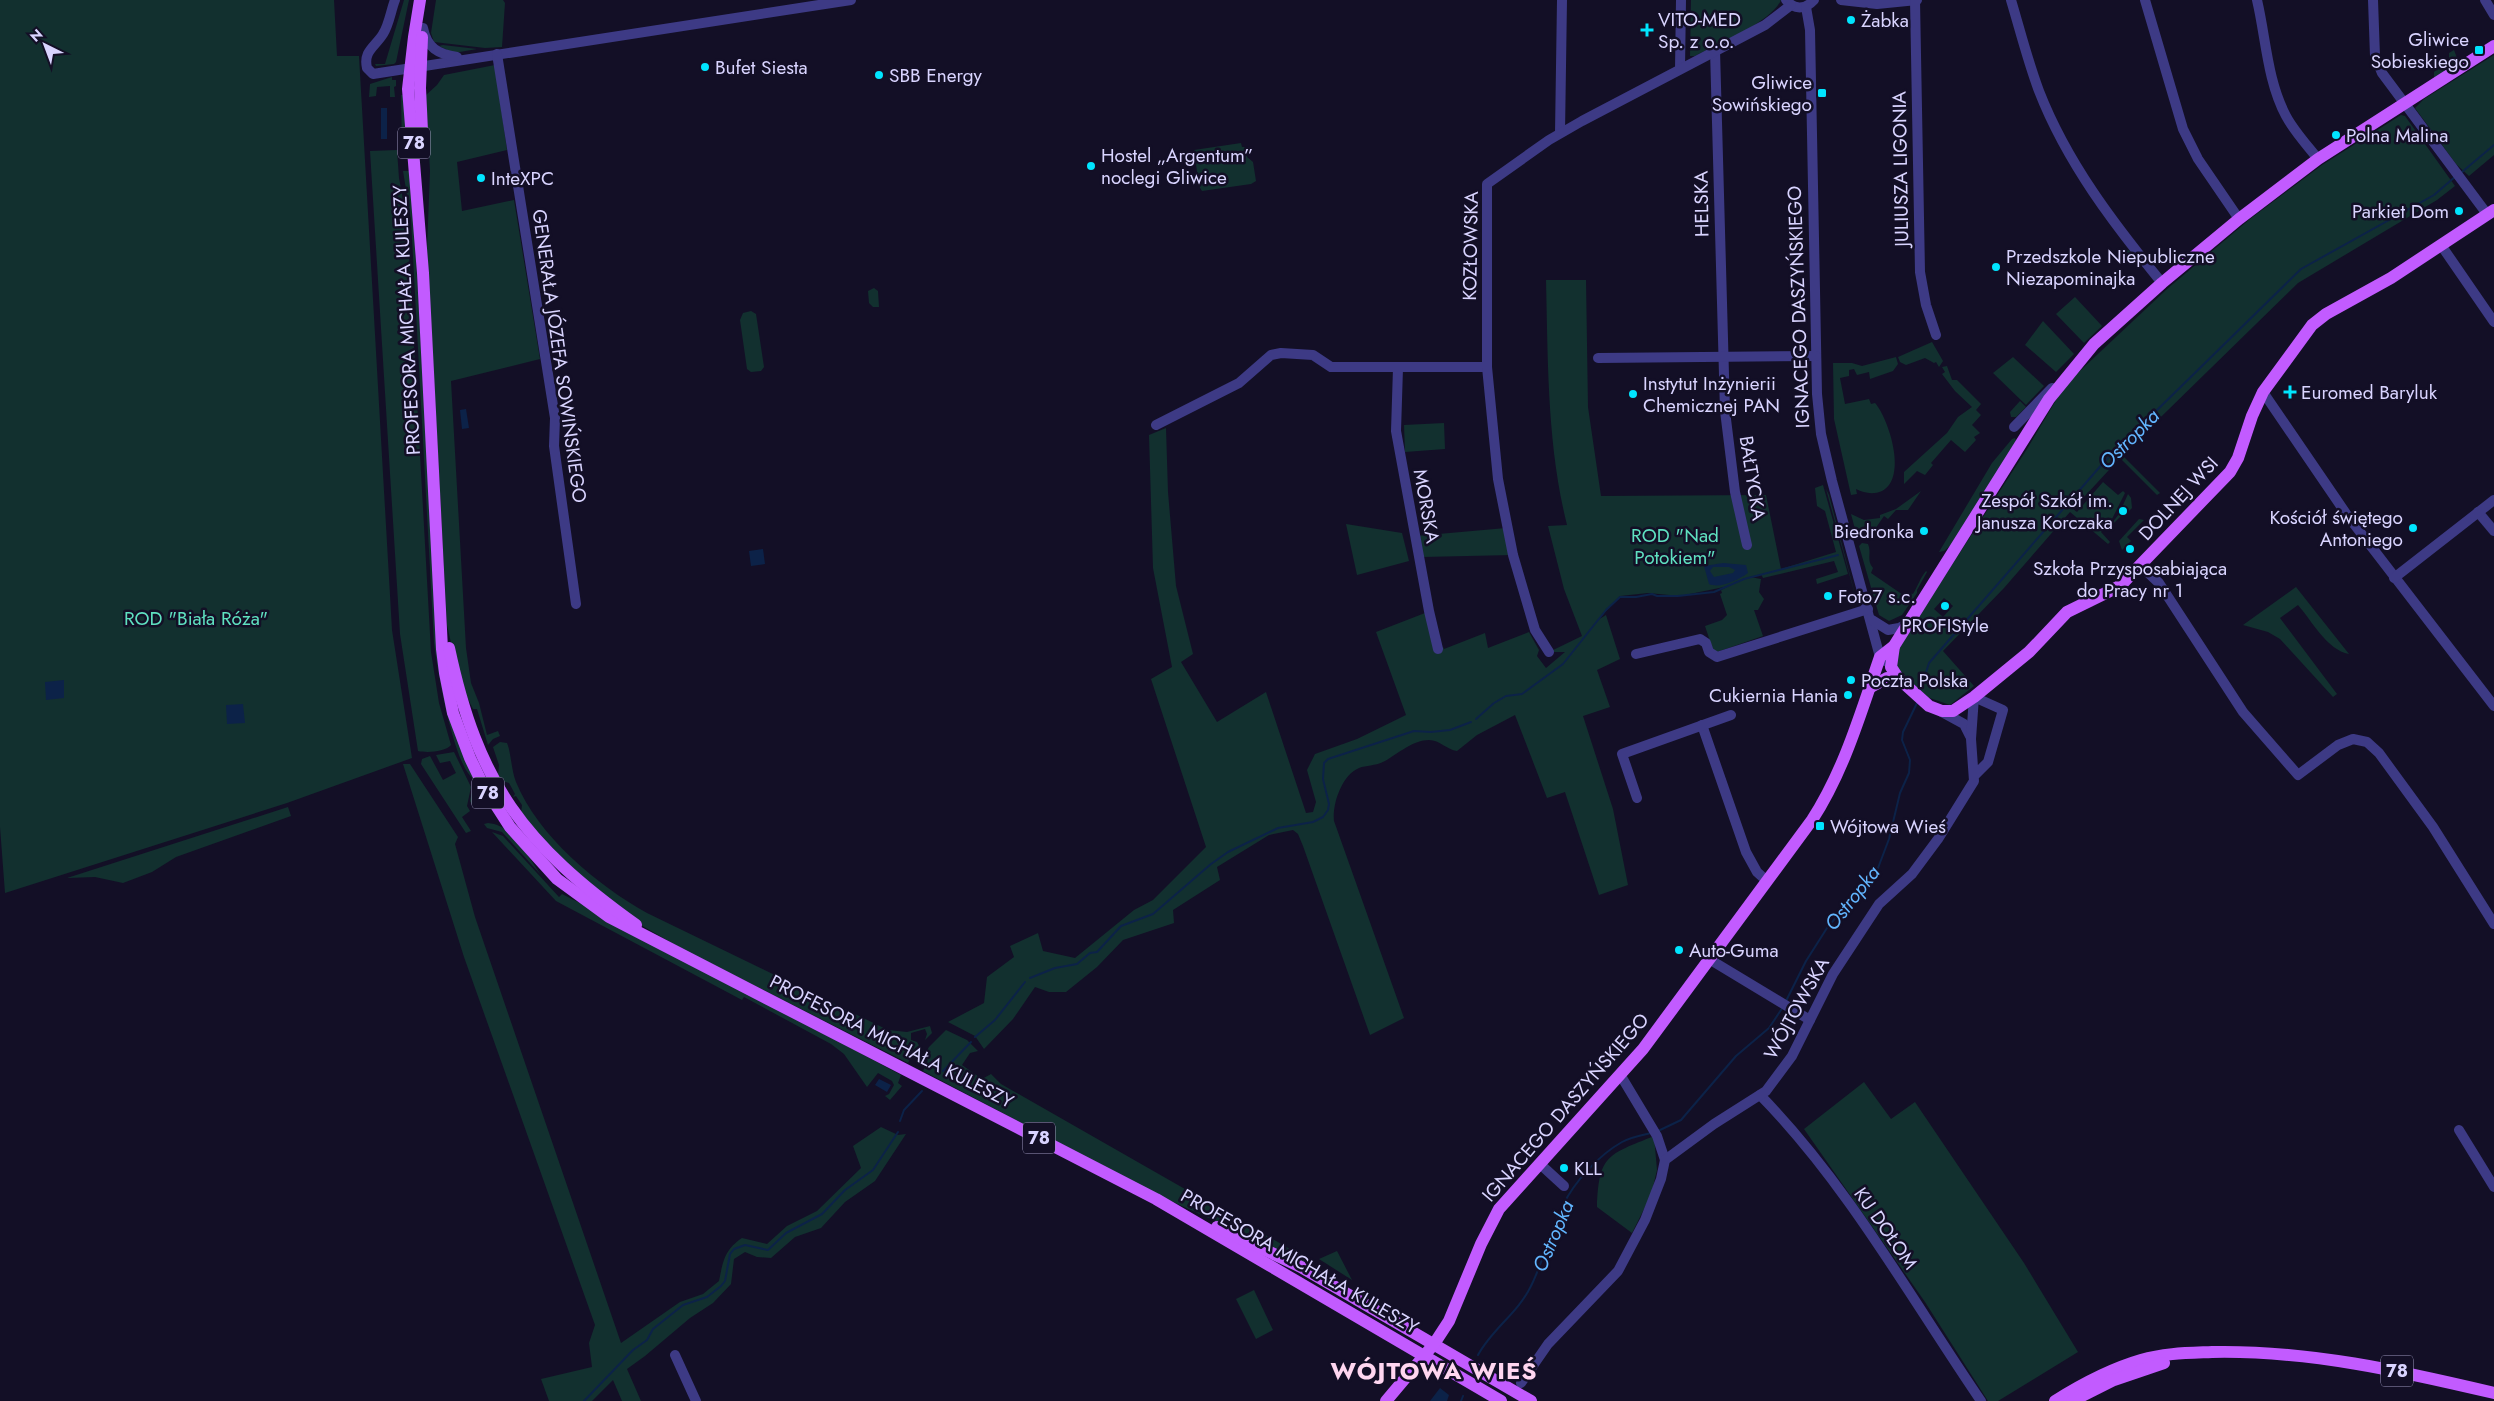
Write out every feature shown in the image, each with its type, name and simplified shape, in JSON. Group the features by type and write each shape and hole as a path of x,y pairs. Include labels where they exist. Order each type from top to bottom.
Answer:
{"main road":[{"name":"PROFESORA MICHAŁA KULESZY","path":"420,0 415,68 426,210 423,273"},
{"name":"PROFESORA MICHAŁA KULESZY","path":"428,0 415,68 408,89 423,273 441,609 453,668 472,732 489,774 507,804 543,849 580,883 664,945 1156,1199 1277,1254 1434,1344"},
{"path":"1880,657 1894,646 2066,376 2100,339 2162,283 2239,219 2318,159 2494,46"},
{"name":"DOLNEJ WSI","path":"1942,711 1953,711 1974,697 2029,652 2067,612 2112,591 2140,565 2230,472 2238,458 2252,416 2263,392 2301,340 2319,320 2491,212"},
{"path":"1894,646 1895,673 1923,702 1942,711"},
{"name":"IGNACEGO DASZYŃSKIEGO","path":"1386,1401 1425,1356 1450,1322 1488,1229 1499,1209 1621,1076 1808,826 1826,797 1848,747 1880,657"},
{"path":"1869,688 1895,673"},
{"name":"PROFESORA MICHAŁA KULESZY","path":"1156,1199 1425,1356"},
{"name":"78","path":"1434,1344 1531,1401"},
{"name":"78","path":"2055,1401 2106,1373 2142,1360 2166,1354 2253,1351 2299,1355 2415,1375 2494,1393"},
{"name":"78","path":"2072,1401 2134,1372 2213,1352"},
{"name":"78","path":"2299,1355 2492,1401"},
{"name":"78","path":"1425,1356 1502,1401"}],"street":[{"path":"395,0 384,34 373,44 367,56 370,71 373,74 463,58 850,0"},
{"path":"1560,133 1562,0"},
{"path":"1680,69 1681,0"},
{"path":"1841,0 1877,4 1915,0"},
{"name":"JULIUSZA LIGONIA","path":"1915,0 1920,272 1926,305 1936,335"},
{"path":"2011,0 2040,93 2075,162 2101,206 2162,283"},
{"path":"2145,0 2183,130 2206,172 2239,219"},
{"path":"2257,0 2271,75 2278,98 2292,126 2318,159"},
{"path":"2373,0 2375,48 2378,64 2403,103 2451,168 2491,212"},
{"path":"2485,0 2494,15"},
{"path":"1788,3 1810,4"},
{"name":"KOZŁOWSKA","path":"1549,652 1535,630 1506,528 1498,479 1487,367 1487,184 1560,133 1765,25 1788,3"},
{"name":"IGNACEGO DASZYŃSKIEGO","path":"1810,4 1816,356 1821,434 1832,481 1872,620 1880,657"},
{"path":"423,28 426,41 434,50 447,56 463,58"},
{"name":"HELSKA","path":"1715,50 1723,357"},
{"name":"GENERAŁA JÓZEFA SOWIŃSKIEGO","path":"497,54 555,418 554,446 576,604"},
{"path":"2441,245 2494,322"},
{"path":"1156,426 1231,387 1272,355 1281,353 1313,354 1331,367 1487,367"},
{"path":"1598,358 1816,356"},
{"name":"BAŁTYCKA","path":"1723,357 1725,411 1735,492 1747,545"},
{"name":"MORSKA","path":"1398,368 1396,431 1429,611 1438,649"},
{"path":"2014,427 2066,376"},
{"path":"2263,392 2331,493 2394,578 2494,706"},
{"path":"2394,578 2494,500"},
{"path":"2478,512 2494,531"},
{"path":"2140,565 2159,583 2243,712 2298,775 2338,745 2353,740 2367,742 2379,753 2433,827 2494,924"},
{"path":"1636,654 1700,639 1706,643 1709,652 1717,657 1868,609"},
{"path":"1872,620 1888,630 1908,623"},
{"path":"1880,657 1895,673"},
{"path":"1974,697 2004,710 1988,762 1974,776"},
{"name":"WÓJTOWSKA","path":"1665,1160 1714,1124 1760,1095 1779,1076 1792,1056 1833,974 1860,932 1879,904 1912,874 1938,839 1972,786 1974,776 1971,739 1974,697"},
{"path":"1942,711 1964,724 1971,739"},
{"path":"1637,798 1622,754 1731,715"},
{"path":"1702,725 1746,852 1757,872 1767,881"},
{"path":"1709,959 1810,1020"},
{"path":"1521,1383 1548,1344 1618,1271 1645,1220 1661,1179 1665,1160 1657,1136 1621,1076"},
{"name":"KU DOŁOM","path":"1760,1095 1798,1135 1854,1212 1930,1321 1979,1401"},
{"path":"2459,1130 2494,1187"},
{"path":"1540,1164 1564,1186"},
{"path":"675,1355 696,1401"}],"green space":[{"name":"ROD \"Biała Róża\"","path":"0,0 334,0 337,56 359,56 392,630 412,758 287,803 5,893 0,827"},
{"path":"404,0 409,0 396,62 394,64 376,66 375,64 385,64"},
{"path":"436,0 503,0 505,3 502,47 485,48 434,42 431,33"},
{"path":"1691,0 1781,0 1776,8 1755,24 1695,56 1690,56"},
{"path":"439,46 477,49 454,53"},
{"path":"2454,50 2459,63 2434,79 2434,72 2449,59 2449,53"},
{"path":"2494,55 2494,155 2469,176 2456,164 2415,108 2424,99"},
{"path":"495,65 507,150 457,162 462,211 514,200 540,359 451,381 466,648 471,683 479,703 487,735 498,731 500,736 493,739 488,745 477,709 473,709 460,683 447,625 427,249 430,171 426,95 444,75"},
{"path":"392,77 392,80 396,80 396,86 394,87 395,97 390,97 390,86 377,87 376,96 369,97 370,84"},
{"path":"401,95 406,95 409,149 402,149"},
{"path":"2401,115 2405,116 2455,186 2437,200 2298,283 2122,455 2160,493 2157,495 2120,458 2073,509 2077,512 2103,482 2118,495 2123,491 2125,493 2110,523 2101,532 2110,542 2108,544 2070,512 2004,588 1943,651 1974,686 1950,705 1927,697 1895,666 1895,653 2027,449 2065,385 2167,289 2250,219 2322,165","holes":["1944,598 1953,606 1943,617 1934,609"]},
{"path":"1241,143 1242,147 1245,147 1247,157 1253,162 1256,181 1251,184 1202,191 1199,186 1194,150"},
{"path":"397,150 399,178 407,221 431,652 439,703 451,745 440,751 431,752 418,751 400,634 370,151"},
{"path":"403,171 410,171 411,177 439,646 474,779 467,771 453,738 434,643 411,220"},
{"path":"2126,249 2132,255 2126,261 2120,255"},
{"name":"ROD \"Nad Potokiem\"","path":"1546,280 1586,280 1588,407 1601,496 1766,495 1781,569 1836,552 1825,511 1817,506 1815,488 1823,485 1848,574 1817,584 1816,579 1838,572 1834,561 1763,578 1761,574 1750,577 1761,579 1759,592 1764,599 1758,610 1754,610 1763,636 1714,653 1705,626 1722,620 1727,615 1720,594 1722,593 1721,590 1729,586 1680,596 1648,593 1620,596 1598,620 1606,615 1620,659 1597,670 1610,707 1583,716 1613,809 1628,885 1599,895 1565,792 1547,798 1515,715 1477,735 1457,751 1433,740 1417,742 1382,763 1359,768 1348,777 1339,791 1334,821 1404,1018 1370,1035 1303,846 1298,834 1293,830 1269,835 1217,867 1220,880 1173,910 1174,923 1123,940 1097,967 1066,992 1049,992 1035,987 1013,1019 984,1049 975,1036 948,1022 984,1003 987,977 1014,957 1010,946 1038,933 1043,951 1075,958 1134,910 1153,900 1206,847 1151,679 1172,667 1153,568 1149,435 1166,428 1168,492 1176,586 1193,654 1181,662 1217,722 1266,692 1306,813 1313,812 1316,802 1307,770 1315,754 1357,739 1406,715 1376,632 1425,613 1438,649 1443,647 1444,649 1485,633 1488,648 1529,632 1539,650 1537,656 1546,668 1565,652 1549,652 1582,636 1564,589 1548,526 1567,525 1560,495 1552,434 1548,372"},
{"path":"874,288 878,291 879,307 873,307 869,303 868,291"},
{"path":"2075,297 2102,326 2084,343 2056,314"},
{"path":"751,311 756,314 764,367 761,371 751,372 747,369 740,320 743,313"},
{"path":"2043,321 2074,354 2056,372 2025,345"},
{"path":"1932,342 1943,361 1939,367 1936,362 1934,363 1925,358 1906,365 1900,362 1898,357"},
{"path":"1896,357 1898,364 1893,371 1870,379 1869,372 1857,375 1854,369 1849,370 1849,376 1840,378 1845,404 1869,399 1871,404 1875,403 1886,422 1894,448 1894,474 1890,484 1882,491 1875,493 1862,492 1856,489 1857,494 1851,495 1834,419 1833,363 1852,363 1862,366"},
{"path":"2013,357 2044,386 2026,405 1993,373"},
{"path":"1947,366 1952,380 1957,380 1981,404 1976,410 1981,415 1972,425 1980,433 1974,437 1976,440 1965,452 1951,440 1931,463 1933,465 1925,475 1917,471 1904,484 1904,472 1947,433 1958,417 1972,407 1955,391 1942,374 1945,372 1942,367"},
{"path":"2020,401 2026,407 2016,417 2011,417 2010,412"},
{"path":"1444,423 1445,449 1405,452 1404,425"},
{"path":"2015,438 2017,443 1955,541 1944,551 1939,552 1992,463 2012,439"},
{"path":"1826,489 1829,495 1858,606"},
{"path":"1921,491 1908,510 1896,510 1888,519 1884,516 1873,532 1878,535 1855,529 1851,514 1864,520 1880,518 1880,515 1896,509"},
{"path":"2128,494 2131,498 2132,508 2128,512 2126,511 2105,532 2119,514"},
{"path":"2139,519 2144,520 2127,537 2131,541 2122,550 2119,541"},
{"path":"1346,524 1402,533 1409,561 1357,575"},
{"path":"1506,528 1513,555 1422,557 1416,536"},
{"path":"1862,543 1868,544 1869,547 1870,562 1873,568 1871,573 1906,597 1909,593 1913,594 1922,576 1927,572 1917,593 1902,615 1889,621 1879,615 1859,546"},
{"path":"2296,587 2349,654 2334,647 2327,641 2298,605 2280,618 2337,694 2333,697 2280,639 2268,632 2243,625"},
{"path":"500,742 507,743 516,782 526,802 539,821 571,857 609,888 647,913 888,1030 907,1032 930,1026 932,1033 925,1040 927,1034 925,1029 911,1033 911,1040 917,1042 921,1049 918,1055 913,1054 908,1063 686,951 639,924 581,881 521,814 522,805 516,796 513,797 515,794 509,783 502,781 498,775 499,765 493,747"},
{"path":"454,752 471,787 467,806 470,811 462,817 471,831 466,833 421,764 422,759 430,756 443,780 456,773 450,761 440,763 436,755"},
{"path":"403,764 410,764 458,837 455,844 475,917 621,1343 680,1302 703,1294 719,1281 723,1262 728,1252 742,1238 767,1244 787,1226 817,1211 861,1168 853,1146 881,1127 898,1135 906,1134 875,1181 845,1202 821,1228 795,1237 771,1258 757,1257 745,1252 734,1259 731,1284 713,1303 690,1318 627,1369 641,1401 622,1401 613,1380 592,1401 549,1401 541,1379 592,1367 589,1343 595,1325 464,957"},
{"path":"479,786 478,798 474,808 470,801 472,791"},
{"path":"288,807 291,816 176,857 152,872 123,883 95,877 67,878"},
{"path":"484,824 497,825 513,835 541,875 502,832 487,828"},
{"path":"492,832 503,836 559,897 562,894 590,908 901,1075 898,1083 902,1086 890,1100 885,1096 889,1094 894,1085 892,1081 878,1073 867,1087 844,1054 831,1044 744,997 742,1000 556,901"},
{"path":"946,1030 967,1040 978,1051 970,1053 962,1065 982,1079 991,1074 1001,1084 1311,1261 1308,1267 1270,1246 1160,1196 923,1071 928,1060 923,1057 929,1047"},
{"path":"1864,1082 1891,1119 1915,1102 2024,1263 2078,1352 1998,1401 1988,1401 1925,1302 1804,1129"},
{"path":"1654,1136 1657,1170 1651,1195 1632,1233 1597,1207 1600,1176 1604,1166 1616,1153"},
{"path":"1337,1251 1352,1280 1319,1259"},
{"path":"1254,1290 1273,1330 1256,1339 1236,1299"}],"water":[{"path":"381,108 387,108 387,139 381,139"},
{"path":"466,409 469,428 462,429 460,410"},
{"path":"763,549 765,564 751,566 749,551"},
{"path":"1723,563 1746,565 1748,573 1729,583 1713,585 1709,584 1704,566","holes":["1713,567 1729,567 1735,570 1733,573 1714,577 1710,571"]},
{"path":"64,680 64,698 46,700 45,682"},
{"path":"243,704 245,723 227,724 226,705"},
{"path":"879,1079 891,1085 887,1092 875,1085"},
{"path":"1440,1388 1449,1395 1447,1401 1430,1401"}],"waterway":[{"name":"Ostropka","path":"2462,172 2494,145"},
{"name":"Ostropka","path":"1920,691 1929,663 2104,462 2301,269 2434,195 2456,176"},
{"path":"1476,719 1494,703 1506,696 1522,694 1563,664 1606,610 1620,597 1652,594 1657,596 1678,596 1714,592 1744,579 1838,555"},
{"name":"Ostropka","path":"1786,1001 1806,961 1827,928 1878,868 1889,839 1900,793 1909,773 1910,760 1902,740 1903,732 1917,703"},
{"path":"1030,978 1055,968 1077,964 1090,953 1097,952 1121,926 1153,914 1211,864 1228,852 1278,828 1313,822 1323,817 1328,810 1329,804 1323,779 1324,763 1328,759 1414,731 1450,730 1471,722"},
{"path":"975,1037 995,1020 1025,982"},
{"name":"Ostropka","path":"1658,1131 1681,1120 1736,1056 1769,1028 1783,1007"},
{"path":"943,1071 971,1042"},
{"path":"900,1121 904,1110 922,1091"},
{"path":"584,1401 633,1350 647,1340 653,1329 683,1305 707,1297 721,1286 725,1281 730,1254 734,1249 745,1245 768,1250 786,1233 822,1214 845,1190 873,1170 898,1132"},
{"name":"Ostropka","path":"1478,1355 1490,1337 1526,1296 1536,1276 1563,1205 1581,1178 1596,1161 1613,1147 1636,1136 1651,1133"},
{"name":"Ostropka","path":"1461,1401 1463,1396"}],"place":[{"name":"Żabka","path":"1851,20"},
{"name":"VITO-MED Sp. z o.o.","path":"1647,30"},
{"name":"Gliwice Sobieskiego","path":"2479,50"},
{"name":"Bufet Siesta","path":"705,67"},
{"name":"SBB Energy","path":"879,75"},
{"name":"Gliwice Sowińskiego","path":"1822,93"},
{"name":"Polna Malina","path":"2336,135"},
{"name":"Hostel „Argentum” noclegi Gliwice","path":"1091,166"},
{"name":"InteXPC","path":"481,178"},
{"name":"Parkiet Dom","path":"2459,211"},
{"name":"Przedszkole Niepubliczne Niezapominajka","path":"1996,267"},
{"name":"Euromed Baryluk","path":"2290,392"},
{"name":"Instytut Inżynierii Chemicznej PAN","path":"1633,394"},
{"name":"Zespół Szkół im. Janusza Korczaka","path":"2123,511"},
{"name":"Kościół świętego Antoniego","path":"2413,528"},
{"name":"Biedronka","path":"1924,531"},
{"name":"Szkoła Przysposabiająca do Pracy nr 1","path":"2130,549"},
{"name":"Foto7 s.c.","path":"1828,596"},
{"name":"PROFIStyle","path":"1945,606"},
{"name":"Poczta Polska","path":"1851,680"},
{"name":"Cukiernia Hania","path":"1848,695"},
{"name":"Wójtowa Wieś","path":"1820,826"},
{"name":"Auto-Guma","path":"1679,950"},
{"name":"KLL","path":"1564,1168"}],"district":[{"name":"WÓJTOWA WIEŚ","path":"1434,1371"}]}
